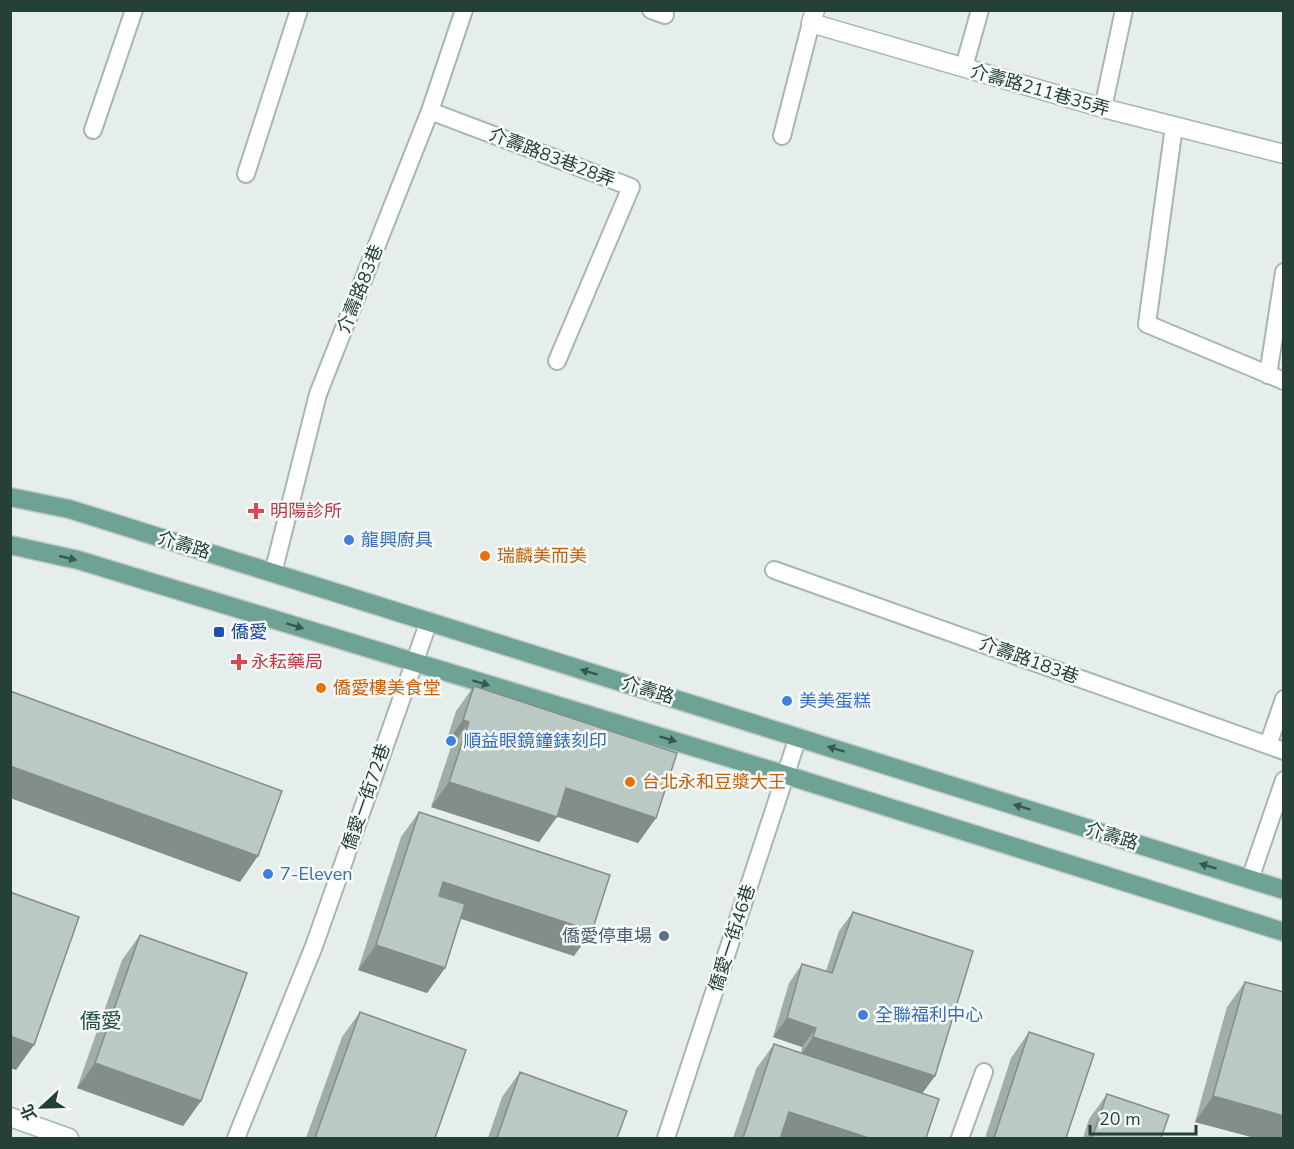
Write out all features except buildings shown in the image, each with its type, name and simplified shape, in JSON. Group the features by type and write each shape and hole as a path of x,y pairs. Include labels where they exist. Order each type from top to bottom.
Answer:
{"main road":[{"name":"介壽路","path":"10,497 69,509 1284,890"},
{"path":"10,545 78,560 786,775 1284,932"}],"street":[{"name":"介壽路211巷35弄","path":"813,17 964,67 1103,108 1284,154"},
{"path":"10,1117 69,1138"}],"lane":[{"path":"93,130 134,10"},
{"path":"246,174 299,10"},
{"name":"介壽路83巷","path":"273,573 318,394 430,111 464,10"},
{"path":"964,67 980,10"},
{"path":"1103,108 1124,10"},
{"path":"782,136 813,17"},
{"name":"介壽路83巷28弄","path":"430,111 631,187 557,362"},
{"path":"1174,126 1147,324 1284,381"},
{"path":"1268,375 1284,272"},
{"name":"介壽路183巷","path":"774,570 1276,748"},
{"name":"僑愛一街72巷","path":"236,1138 314,946 429,621"},
{"path":"1276,748 1284,699"},
{"name":"僑愛一街46巷","path":"666,1138 798,737"},
{"path":"1250,879 1284,780"},
{"path":"960,1138 984,1072"}],"place":[{"name":"明陽診所","path":"256,511"},
{"name":"龍興廚具","path":"349,540"},
{"name":"瑞麟美而美","path":"485,556"},
{"name":"僑愛","path":"219,632"},
{"name":"永耘藥局","path":"239,662"},
{"name":"僑愛樓美食堂","path":"321,688"},
{"name":"美美蛋糕","path":"787,701"},
{"name":"順益眼鏡鐘錶刻印","path":"451,741"},
{"name":"台北永和豆漿大王","path":"630,782"},
{"name":"7-Eleven","path":"268,874"},
{"name":"僑愛停車場","path":"664,936"},
{"name":"全聯福利中心","path":"863,1015"}],"district":[{"name":"僑愛","path":"101,1021"}]}
